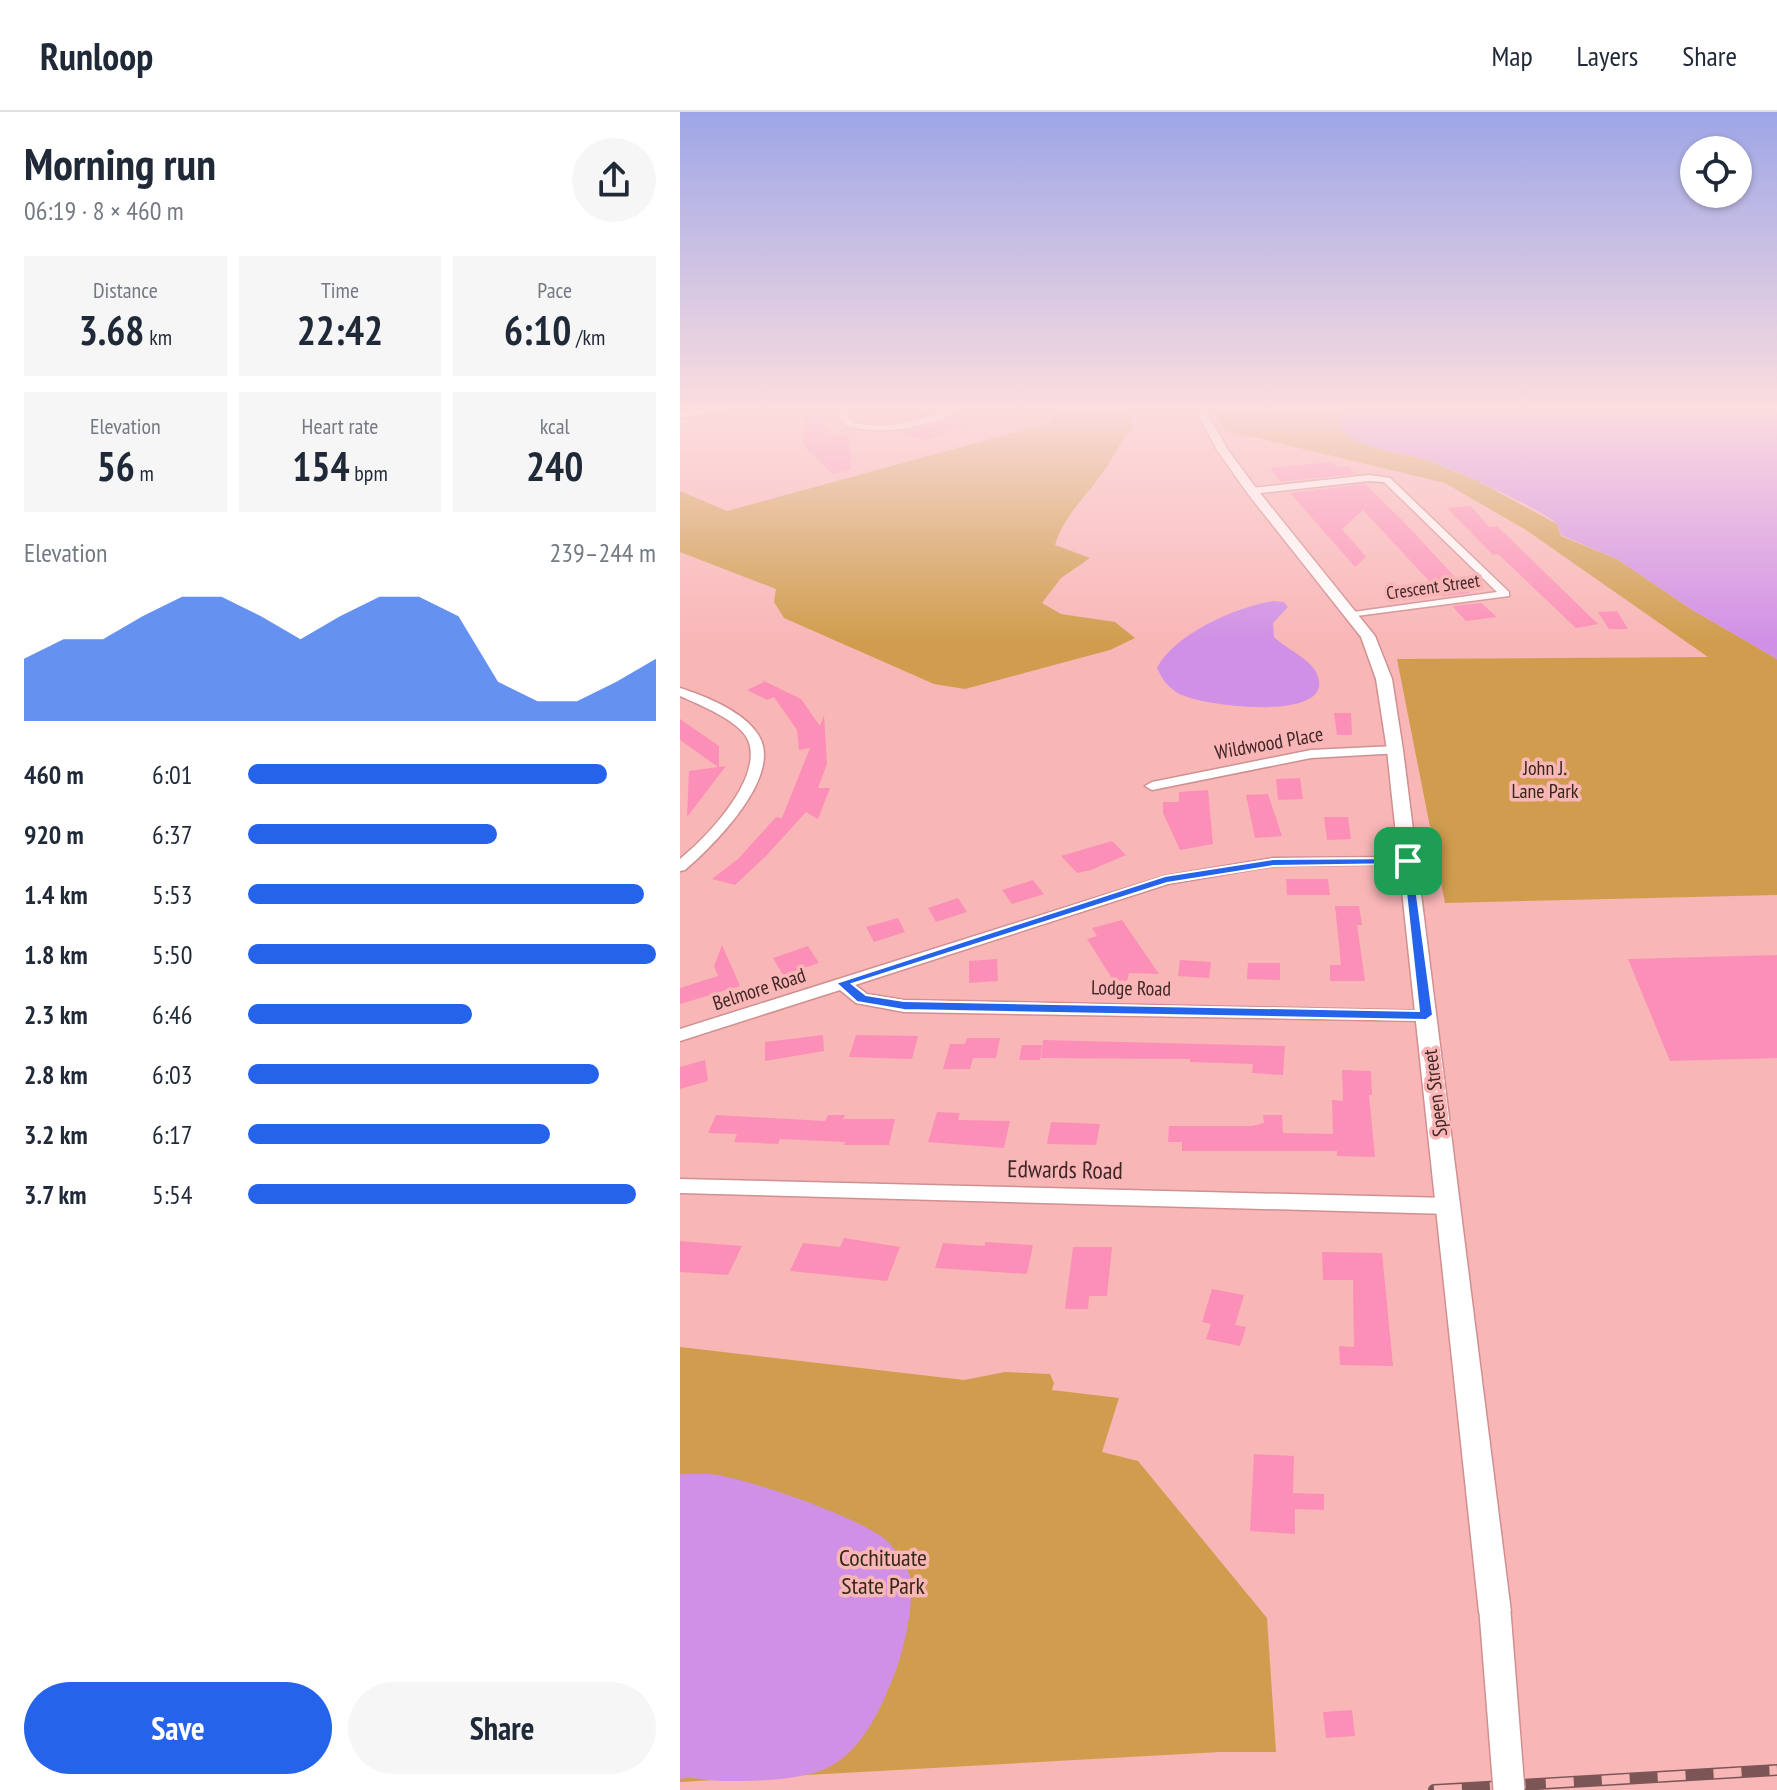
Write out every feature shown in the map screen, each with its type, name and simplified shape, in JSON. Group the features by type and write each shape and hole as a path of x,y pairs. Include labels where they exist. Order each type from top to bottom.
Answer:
{"street":[{"name":"Speen Street","path":"1248,485 1353,615 1378,656 1395,750 1449,1206 1495,1612 1509,1790"},
{"name":"Crescent Street","path":"1252,491 1303,485"},
{"name":"Crescent Street","path":"1353,615 1505,594 1392,485"},
{"path":"680,692 707,704 740,725 753,737 757,752 755,772 740,801 717,830 680,867"},
{"name":"Wildwood Place","path":"1152,786 1311,754 1395,750"},
{"name":"Belmore Road","path":"680,1035 1165,880 1273,862 1408,861"},
{"name":"Lodge Road","path":"842,983 862,999 904,1006 1426,1015"},
{"name":"Edwards Road","path":"680,1186 1449,1206"}],"green space":[{"path":"821,485 1093,485 1070,515 1055,545 1090,558 1061,578 1042,603 1061,614 1115,622 1135,638 1110,650 965,689 934,684 784,618 774,602 776,589 680,552 680,491 727,511"},
{"name":"John J. Lane Park","path":"1449,485 1486,485 1557,524 1561,536 1617,559 1691,609 1777,659 1777,895 1445,903 1397,659 1708,657 1526,530"},
{"name":"Cochituate State Park","path":"680,1347 964,1380 1005,1372 1050,1374 1054,1383 1052,1390 1119,1398 1102,1452 1138,1461 1267,1618 1276,1752 1220,1752 680,1782"}],"shaded area":[{"path":"1487,485 1777,485 1777,659 1691,609 1617,559 1561,535 1557,524"},
{"path":"1274,601 1284,602 1288,607 1273,623 1274,637 1308,662 1316,672 1319,688 1308,699 1289,705 1264,707 1211,703 1176,692 1165,681 1157,668 1177,644 1226,615"},
{"path":"680,1474 712,1474 733,1478 831,1511 887,1541 907,1568 911,1604 893,1678 864,1736 846,1755 825,1769 774,1780 680,1779"}],"building":[{"path":"1366,485 1470,593 1443,596 1363,510 1342,529 1366,557 1355,567 1290,493"},
{"path":"1471,506 1489,527 1497,526 1598,624 1576,628 1498,554 1493,555 1447,508"},
{"path":"1481,603 1497,617 1466,621 1452,606"},
{"path":"1617,611 1628,629 1609,629 1598,612"},
{"path":"762,680 801,699 820,726 824,715 827,764 818,788 830,788 818,819 806,812 735,885 712,879 738,859 776,817 782,818 810,748 799,750 797,730 774,697 767,700 747,690 764,682"},
{"path":"1334,713 1351,713 1352,735 1337,735"},
{"path":"680,719 719,746 719,767 726,766 687,817 689,771 718,767 680,740"},
{"path":"1300,778 1303,799 1278,800 1276,779"},
{"path":"1208,790 1213,844 1180,850 1163,813 1163,802 1179,802 1179,792"},
{"path":"1268,794 1282,836 1255,838 1246,795"},
{"path":"1324,817 1348,817 1351,839 1327,840"},
{"path":"1112,841 1126,855 1091,870 1077,873 1061,856"},
{"path":"1286,879 1328,879 1330,895 1287,895"},
{"path":"1033,880 1044,894 1012,904 1002,890"},
{"path":"958,898 967,912 936,922 928,908"},
{"path":"1335,906 1359,906 1362,925 1357,925 1365,981 1330,981 1330,965 1341,965"},
{"path":"898,918 905,932 874,942 866,927"},
{"path":"1122,920 1159,974 1129,973 1127,981 1113,980 1087,939 1097,936 1092,928"},
{"path":"722,945 740,986 680,1004 680,988 718,976 714,966"},
{"path":"808,946 819,963 783,975 773,958"},
{"path":"1777,955 1777,1058 1670,1061 1628,959"},
{"path":"997,959 998,981 969,983 969,961"},
{"path":"1180,960 1211,962 1209,978 1178,976"},
{"path":"1248,963 1280,963 1280,980 1247,979"},
{"path":"823,1035 824,1051 765,1061 765,1042"},
{"path":"856,1035 918,1036 912,1059 849,1057"},
{"path":"967,1038 1000,1038 996,1058 973,1058 970,1069 943,1069 950,1044 965,1044"},
{"path":"1043,1040 1285,1046 1283,1075 1252,1073 1253,1064 1190,1062 1190,1059 1041,1058"},
{"path":"1022,1045 1042,1045 1040,1060 1019,1060"},
{"path":"705,1060 708,1081 680,1089 680,1067"},
{"path":"1342,1070 1371,1071 1372,1095 1369,1095 1375,1157 1337,1156 1337,1151 1182,1151 1182,1142 1168,1142 1169,1126 1252,1126 1264,1123 1263,1115 1282,1115 1283,1133 1333,1134 1332,1100 1343,1101"},
{"path":"937,1112 960,1113 958,1120 1010,1121 1004,1148 928,1142"},
{"path":"716,1115 825,1121 828,1115 845,1115 843,1119 895,1119 889,1145 844,1145 845,1142 780,1139 778,1144 734,1142 737,1134 708,1133"},
{"path":"1051,1122 1100,1124 1096,1145 1047,1144"},
{"path":"844,1238 900,1247 887,1281 790,1271 803,1243 840,1247"},
{"path":"680,1241 742,1246 728,1275 680,1272"},
{"path":"985,1242 1033,1245 1027,1274 935,1268 943,1243 985,1246"},
{"path":"1073,1247 1112,1247 1107,1296 1089,1296 1088,1309 1065,1309"},
{"path":"1322,1252 1382,1253 1393,1366 1340,1365 1339,1346 1354,1347 1353,1280 1323,1280"},
{"path":"1212,1289 1244,1295 1235,1325 1246,1327 1240,1346 1206,1339 1211,1324 1202,1322"},
{"path":"1254,1454 1294,1456 1293,1493 1324,1494 1324,1510 1295,1509 1295,1534 1250,1531"},
{"path":"1352,1710 1355,1736 1326,1738 1323,1712"}],"railway":[{"path":"1434,1790 1777,1770"}],"route":[{"path":"1408,861 1426,1015 904,1006 862,999 842,983 1146,884 1273,862 1408,861"}]}
